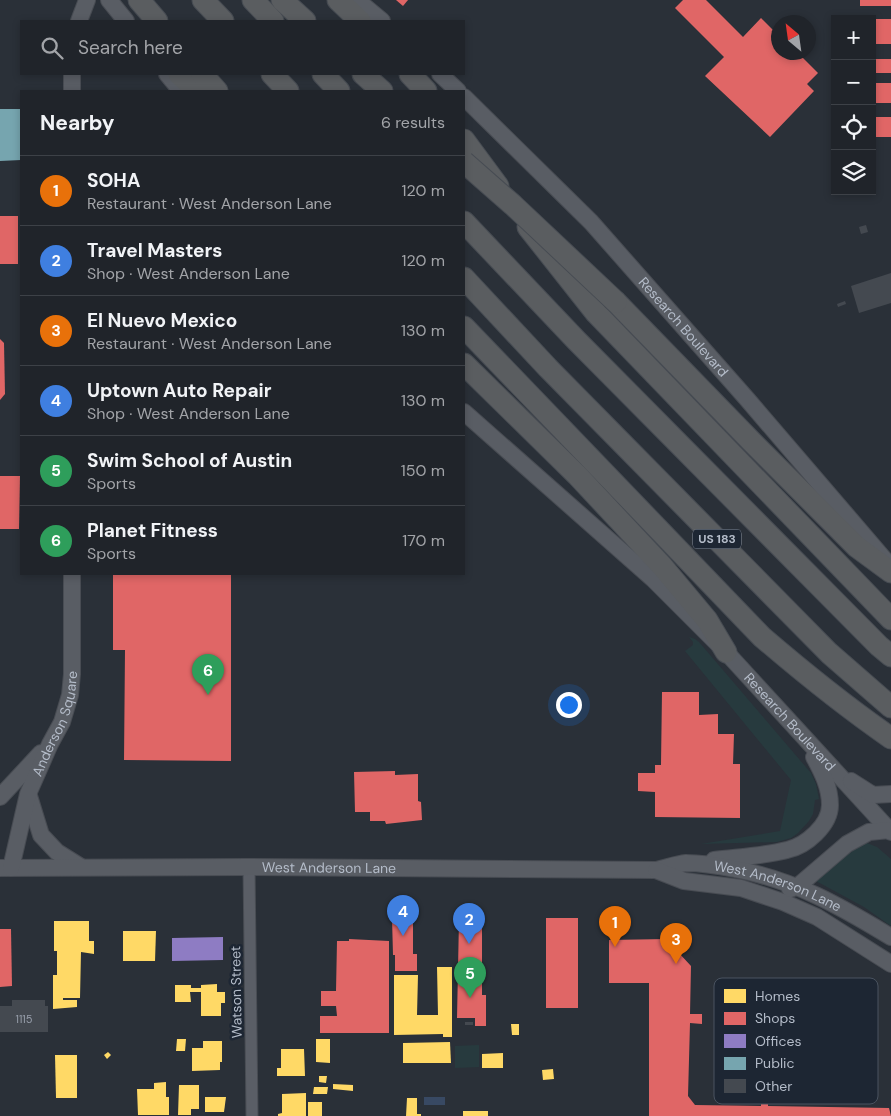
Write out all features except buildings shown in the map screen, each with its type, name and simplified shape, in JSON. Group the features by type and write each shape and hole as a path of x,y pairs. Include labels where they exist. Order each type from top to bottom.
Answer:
{"highway":[{"path":"139,0 156,20"},
{"path":"203,0 222,20"},
{"path":"253,0 272,20"},
{"path":"282,0 304,20"},
{"path":"338,0 359,20"},
{"path":"180,75 196,90"},
{"path":"203,75 216,90"},
{"path":"273,75 287,90"},
{"path":"324,75 338,90"},
{"path":"364,75 381,90"},
{"path":"411,75 425,90"},
{"path":"465,141 550,256 596,313 891,619"},
{"path":"465,163 513,205 616,302 753,444 856,547 891,572"},
{"name":"US 183","path":"465,223 576,340 891,656"},
{"name":"US 183","path":"465,279 548,368 829,653 891,706"},
{"path":"465,328 762,637 816,683 891,738"},
{"path":"465,365 578,475 662,566 707,620 726,652"}],"main road":[{"path":"79,20 87,0"},
{"path":"109,0 125,20"},
{"path":"357,0 381,20"},
{"path":"72,75 72,90"},
{"path":"168,75 179,90"},
{"path":"441,75 457,90"},
{"name":"Research Boulevard","path":"465,98 591,222 747,399 891,568"},
{"name":"Research Boulevard","path":"465,413 653,578 726,652 890,831"},
{"name":"Anderson Square","path":"5,868 28,794 62,722 70,695 72,674 72,575"},
{"path":"685,864 789,850 810,840 822,826 830,806 827,784 805,740"},
{"path":"0,797 50,744"},
{"path":"834,771 874,794 891,794"},
{"path":"28,794 41,835 57,852 81,868"},
{"path":"761,894 783,893 798,886 847,844 869,832 890,831"},
{"name":"West Anderson Lane","path":"5,868 249,867 656,870 685,864 720,866 756,873 798,886 891,937"},
{"name":"West Anderson Lane","path":"656,870 684,881 741,888 761,894"},
{"path":"761,894 817,917 891,964"}],"street":[{"name":"Watson Street","path":"249,867 252,1116"}],"green space":[{"path":"689,637 699,642 811,773 816,784 819,799 815,800 813,814 809,821 791,838 777,842 701,844 780,831 791,780 685,651 693,645"},
{"path":"867,843 877,847 891,859 891,926 864,907 816,881 848,850 850,853 860,845"},
{"path":"479,1045 479,1067 455,1068 455,1046"}],"water":[{"path":"424,1097 445,1097 445,1105 424,1105"}],"place":[{"name":"Planet Fitness","path":"208,695"},
{"name":"Uptown Auto Repair","path":"403,936"},
{"name":"Travel Masters","path":"469,944"},
{"name":"SOHA","path":"615,947"},
{"name":"El Nuevo Mexico","path":"676,964"},
{"name":"Swim School of Austin","path":"470,998"}]}
